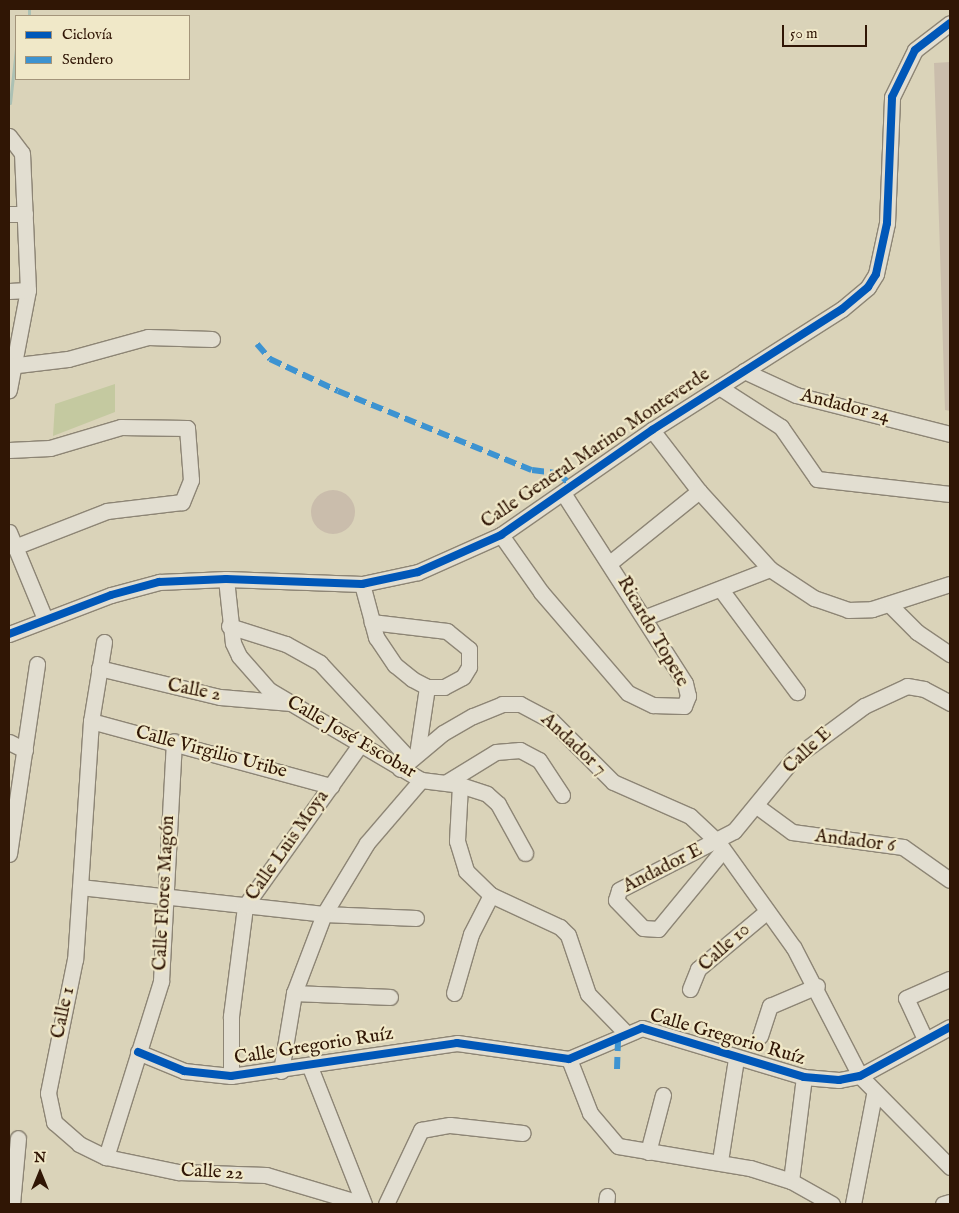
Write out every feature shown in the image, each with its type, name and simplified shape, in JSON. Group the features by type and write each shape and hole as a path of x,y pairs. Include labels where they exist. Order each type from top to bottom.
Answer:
{"street":[{"name":"Calle General Marino Monteverde","path":"9,634 45,619 152,583 226,579 362,584 418,572 502,535 652,430 842,310 876,274 887,223 892,97 915,50 950,23"},
{"path":"9,390 11,366 28,290 22,153 12,138"},
{"path":"9,214 25,214"},
{"path":"9,291 28,290"},
{"path":"11,366 68,359 148,337 212,339"},
{"name":"Andador 24","path":"744,371 796,395 950,434"},
{"path":"719,388 781,427 817,479 950,494"},
{"path":"9,450 50,448 121,427 187,428 190,489 182,502 107,511 14,547"},
{"path":"652,430 699,491 770,569 834,606 858,611 890,605 950,584"},
{"path":"611,562 699,491"},
{"name":"Ricardo Topete","path":"502,535 547,600 628,693 653,705 684,706 688,696 685,683 611,562 563,492"},
{"path":"9,532 45,619"},
{"path":"646,617 722,590 770,569"},
{"name":"Calle José Escobar","path":"226,579 229,626 239,656 254,675 291,703 360,745 409,761 420,780 453,783 498,804 525,854"},
{"path":"362,584 372,622 395,665 427,687 444,686 463,677 470,658 464,642 434,628 372,622"},
{"path":"722,590 797,692"},
{"path":"890,605 916,632 950,654"},
{"path":"229,626 286,644 320,663 409,761"},
{"name":"Calle 1","path":"65,1134 51,1114 48,1094 75,959 92,721 104,642"},
{"path":"9,854 11,827 37,664"},
{"name":"Calle 2","path":"99,668 220,698 291,703"},
{"name":"Calle E","path":"720,846 758,807 813,741 884,695 916,686 950,702"},
{"path":"409,761 427,687"},
{"name":"Andador 7","path":"409,761 473,716 502,704 520,704 552,721 613,782 636,796 680,809 720,846 767,911 817,986 860,1076 874,1095 950,1167"},
{"name":"Calle Virgilio Uribe","path":"92,721 174,741 331,786"},
{"name":"Calle Flores Magón","path":"106,1157 161,981 164,895 174,741"},
{"path":"9,742 24,750"},
{"name":"Calle Luis Moya","path":"231,1076 233,998 245,906 360,745"},
{"path":"562,795 538,760 520,750 496,752 453,783 460,855 466,871 491,895 560,927 568,935 588,994 625,1032"},
{"path":"281,1071 294,993 324,914 367,843 420,780"},
{"name":"Andador 6","path":"758,807 792,832 808,836 903,847 950,880"},
{"name":"Andador E","path":"720,846 658,929 648,930 636,923 616,900 617,892 720,846"},
{"path":"80,887 324,914 416,918"},
{"path":"454,992 471,934 491,895"},
{"name":"Calle 10","path":"690,989 698,969 767,911"},
{"path":"924,1039 906,998 949,980"},
{"path":"760,1036 770,1006 817,986"},
{"path":"294,993 390,997"},
{"name":"Calle Gregorio Ruíz","path":"138,1052 184,1071 231,1076 310,1067 457,1043 569,1059 625,1032 650,1030 736,1059 804,1077 860,1076 924,1039 950,1027"},
{"path":"569,1059 590,1113 604,1135 618,1146 648,1152 720,1161 791,1182 832,1204"},
{"path":"720,1161 736,1059"},
{"path":"310,1067 363,1204"},
{"path":"791,1182 804,1077"},
{"path":"648,1152 662,1095"},
{"path":"853,1204 874,1095"},
{"path":"386,1204 421,1130 450,1125 523,1133"},
{"name":"Calle 22","path":"65,1134 106,1157 178,1172 282,1178 363,1204"},
{"path":"12,1204 18,1138"},
{"path":"943,1204 950,1202"}],"green space":[{"path":"115,384 115,412 53,436 55,404"}],"building":[{"path":"950,62 950,411 945,410 934,63"},
{"path":"337,490 349,496 354,503 354,521 349,528 342,533 329,534 321,531 314,524 311,508 314,500 321,493"}],"waterway":[{"path":"29,9 29,15"},
{"path":"10,103 15,58"}],"marked path":[{"path":"257,344 270,359 338,391 532,470 558,473 572,486"},
{"path":"617,1069 618,1036"}],"cycle path":[{"path":"9,634 111,595 159,582 226,579 362,584 418,572 501,535 652,430 842,309 868,287 876,274 887,223 892,97 915,50 950,23"},
{"path":"138,1052 184,1071 231,1076 457,1043 569,1059 642,1028 804,1077 839,1080 860,1076 950,1027"}]}
